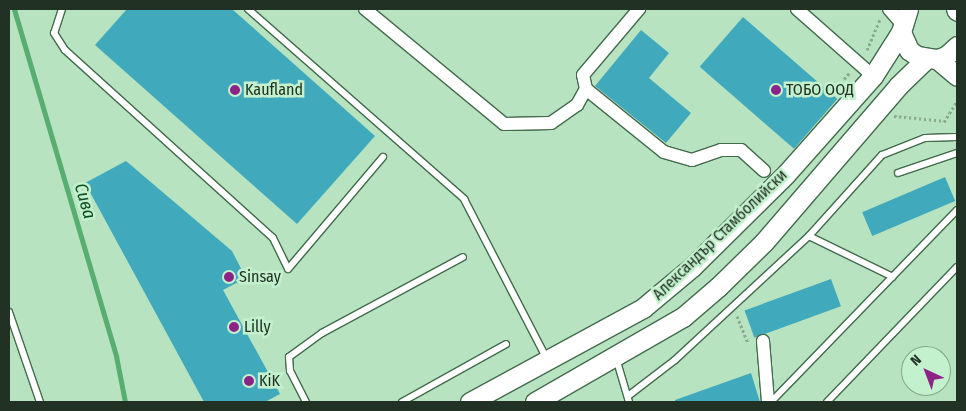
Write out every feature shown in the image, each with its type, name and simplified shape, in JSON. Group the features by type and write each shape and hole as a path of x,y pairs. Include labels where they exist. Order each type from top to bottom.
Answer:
{"main road":[{"name":"Александър Стамболийски","path":"470,402 643,308 692,267 786,174 874,76 900,18"},
{"name":"Александър Стамболийски","path":"900,18 909,50 932,59"},
{"name":"Александър Стамболийски","path":"535,402 683,317 718,287 764,242 877,110 932,59 946,56 957,46"},
{"path":"932,59 957,76"}],"street":[{"path":"365,9 504,124 551,123 577,105 586,89"},
{"path":"640,9 582,76 586,89 664,152 692,160 721,150 741,150 764,171"},
{"path":"797,9 874,76"},
{"path":"763,341 770,402"}],"lane":[{"path":"62,9 54,33 64,50 273,238 288,269 383,157"},
{"path":"248,9 464,199 547,361"},
{"path":"615,357 628,399 675,360 809,236 882,155 935,137 957,137"},
{"path":"898,173 957,153"},
{"path":"770,402 957,210"},
{"path":"809,236 893,277"},
{"path":"306,402 290,371 289,358 322,333 463,256"},
{"path":"827,402 957,267"},
{"path":"9,312 40,402"},
{"path":"402,402 506,344"}],"path":[{"path":"865,54 884,9"},
{"path":"935,137 957,101"},
{"path":"877,110 900,119 945,121"},
{"path":"733,306 750,347 763,341"}],"building":[{"name":"Kaufland","path":"127,9 232,9 375,136 297,224 95,45"},
{"name":"ТОБО ООД","path":"743,17 837,99 794,149 700,67"},
{"path":"641,30 669,53 649,78 691,113 666,143 595,86"},
{"path":"126,161 232,251 246,278 223,290 280,394 265,402 204,402 85,183"},
{"path":"945,177 955,201 872,236 862,212"},
{"path":"831,279 841,306 754,338 745,310"},
{"path":"751,373 760,402 675,402 675,400"}],"waterway":[{"name":"Сива","path":"14,9 116,356 125,402"}],"place":[{"name":"Kaufland","path":"235,90"},
{"name":"ТОБО ООД","path":"776,90"},
{"name":"Sinsay","path":"229,277"},
{"name":"Lilly","path":"234,327"},
{"name":"KiK","path":"249,381"}]}
